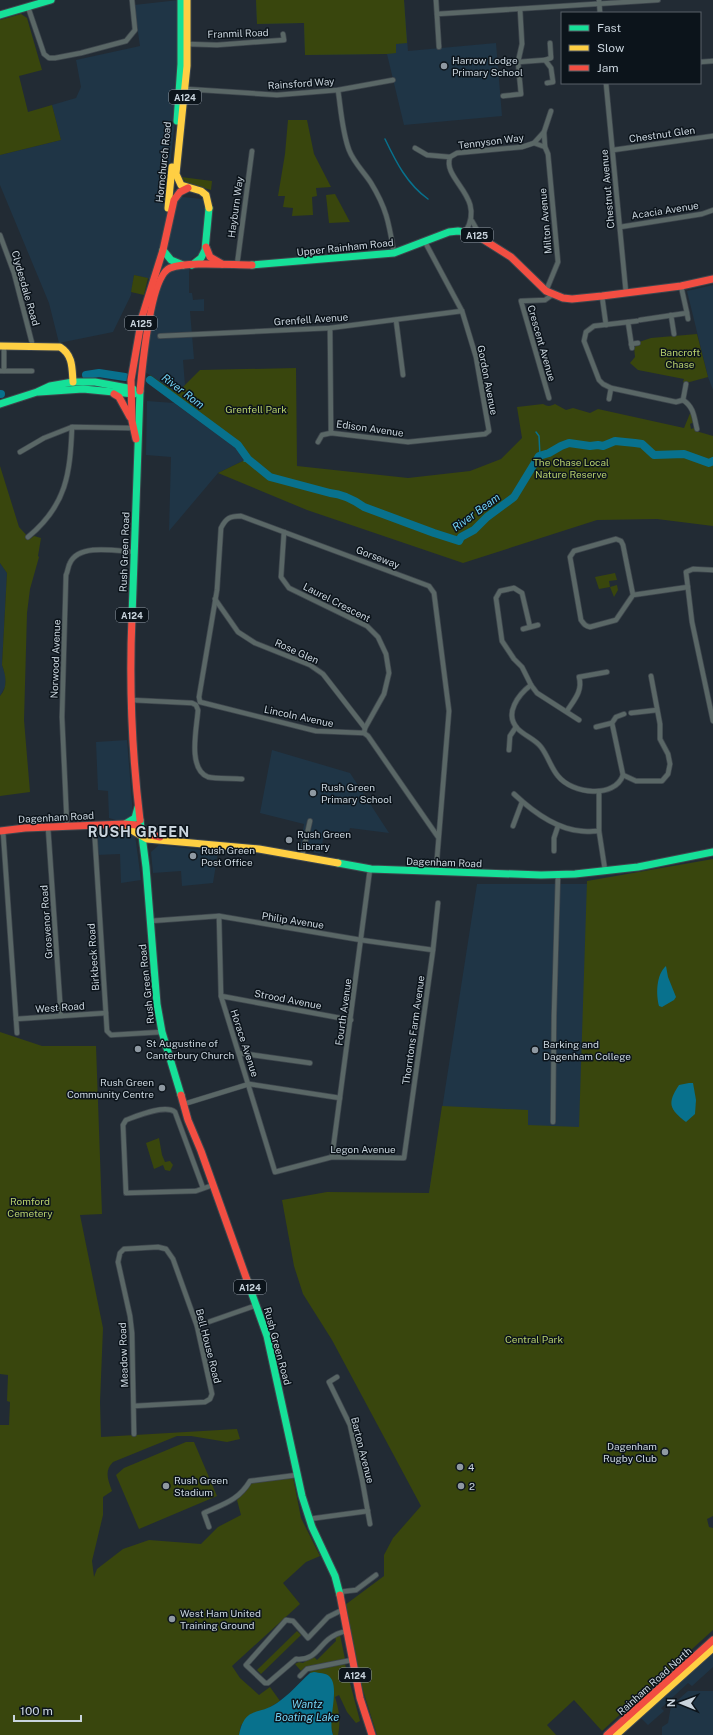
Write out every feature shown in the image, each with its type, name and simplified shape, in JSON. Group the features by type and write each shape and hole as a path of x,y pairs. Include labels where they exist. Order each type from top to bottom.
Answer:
{"main road":[{"path":"0,15 51,0"},
{"name":"Hornchurch Road","path":"167,230 180,92 181,0"},
{"name":"Hornchurch Road","path":"187,0 186,88 176,174 181,184 188,188"},
{"path":"188,188 202,192 207,195 210,200 206,247 203,256 191,265"},
{"name":"A125","path":"131,391 131,380 142,317 163,250 174,198 180,192 188,188"},
{"name":"Upper Rainham Road","path":"191,265 215,266 222,264 237,265 301,262 394,253 426,242 448,232 458,230 466,231 482,238 511,257 552,295 572,299 681,286 713,280"},
{"path":"206,247 210,257 222,264"},
{"path":"163,250 171,260 183,265"},
{"name":"A125","path":"140,392 146,335 158,281 168,269 183,265 191,265"},
{"path":"2,346 60,347 68,352 71,362 73,382 83,389"},
{"path":"122,386 131,380"},
{"path":"0,404 37,392 50,386 73,382 95,382 122,386 131,391"},
{"path":"37,392 83,389 111,392 140,392"},
{"name":"Rush Green Road","path":"131,391 138,443 131,631 131,700 136,787 141,828 146,836 145,856 150,921 162,1032 188,1120 201,1151 257,1305 273,1359 297,1475 309,1519 334,1575 343,1612"},
{"name":"Rush Green Road","path":"111,392 119,397 135,425"},
{"name":"Rush Green Road","path":"135,425 140,392"},
{"path":"125,824 131,822 135,818 138,807"},
{"name":"Dagenham Road","path":"1,831 48,827 125,824 137,825 141,828"},
{"name":"Dagenham Road","path":"112,825 146,836 175,841"},
{"path":"133,831 141,828"},
{"name":"Dagenham Road","path":"146,836 147,840 254,848 302,856 330,863 370,869 558,875 638,867 713,852"},
{"path":"145,856 146,849 150,844 160,840"},
{"name":"A124","path":"343,1612 361,1703 372,1735"},
{"name":"Rainham Road North","path":"607,1735 713,1640"},
{"name":"Rainham Road North","path":"616,1735 713,1648"}],"street":[{"path":"28,7 44,54 49,58 55,58 126,41 135,30 132,0"},
{"path":"436,0 439,47"},
{"path":"437,14 600,2 658,0"},
{"path":"503,96 521,94 518,62 522,44 520,9"},
{"name":"Franmil Road","path":"187,44 217,45 284,40 283,34"},
{"path":"518,62 545,60 551,58 550,43"},
{"path":"545,60 551,68 553,82 548,83"},
{"path":"701,62 713,61"},
{"name":"Rainsford Way","path":"186,88 277,95 338,90 393,80"},
{"name":"Chestnut Avenue","path":"606,84 626,293"},
{"path":"338,90 344,132 350,152 370,182 382,204 388,218 394,253"},
{"name":"Milton Avenue","path":"546,291 558,262 548,154 545,147 544,132 551,111"},
{"name":"Milton Avenue","path":"534,143 544,132"},
{"name":"Chestnut Glen","path":"612,150 713,136"},
{"path":"534,143 545,147"},
{"name":"Tennyson Way","path":"450,157 457,152 522,147 534,143"},
{"path":"415,148 427,155 450,157 448,162 450,171 468,197 472,221 482,238"},
{"name":"Hayburn Way","path":"237,265 252,151"},
{"name":"Acacia Avenue","path":"620,227 702,214 713,210"},
{"path":"466,231 472,221"},
{"name":"Clydesdale Road","path":"0,235 14,273 33,347"},
{"name":"Gordon Avenue","path":"426,242 462,311 476,357 489,431 485,434"},
{"path":"681,286 688,319"},
{"name":"Crescent Avenue","path":"549,398 521,301 544,300 552,295"},
{"path":"602,296 606,325"},
{"name":"Grenfell Avenue","path":"160,336 330,328 462,311"},
{"path":"687,313 594,326 586,332 584,342 599,380 603,384 611,388 676,402 683,400 689,404 692,410 697,429"},
{"path":"671,315 674,334"},
{"path":"396,320 403,375"},
{"path":"628,322 631,346 638,344"},
{"name":"Edison Avenue","path":"330,328 331,433 408,442 485,434"},
{"path":"2,346 2,371 32,371"},
{"path":"683,400 686,384"},
{"path":"609,399 611,388"},
{"path":"20,452 44,438 72,427 135,425"},
{"path":"28,536 40,527 56,506 64,490 71,462 72,427"},
{"path":"318,442 322,435 331,433"},
{"name":"Gorseway","path":"242,779 208,777 199,769 195,759 198,704 206,647 215,599 221,528 224,520 231,516 241,516 429,586 434,593 449,711 436,871"},
{"name":"Laurel Crescent","path":"284,532 282,577 289,588 367,626 378,637 386,654 389,673 384,694 364,731"},
{"path":"633,595 621,541 616,539 574,551 570,557 581,620 584,625 590,626 616,620 633,595 688,587"},
{"name":"Norwood Avenue","path":"67,826 62,717 66,575 70,562 80,553 90,550 134,552"},
{"path":"713,570 693,569 686,572 692,622 713,721"},
{"path":"530,627 522,593 514,588 500,591 496,598 502,641 514,659 522,667 537,693 579,720"},
{"name":"Rose Glen","path":"215,599 238,632 255,643 310,665 323,674 364,731"},
{"path":"524,629 538,625"},
{"path":"567,711 582,685 579,677 607,672"},
{"path":"623,775 636,781 662,781 668,774 670,764 668,754 660,739 660,724 651,676"},
{"path":"531,685 521,693 515,702 512,714 516,727 536,741 545,752 559,777 571,786 583,790 599,791 613,789 621,782 623,775 612,724 616,717 624,714"},
{"name":"Lincoln Avenue","path":"131,700 198,704 316,731 364,731"},
{"path":"631,713 657,710"},
{"path":"596,727 612,724"},
{"path":"509,750 510,736 516,727"},
{"path":"364,731 438,837"},
{"path":"599,791 600,831 605,870"},
{"path":"514,794 537,814 558,826 580,831 600,831"},
{"path":"513,826 522,802"},
{"path":"302,856 310,821"},
{"name":"Birkbeck Road","path":"94,825 107,1031 111,1035 162,1032"},
{"path":"554,851 554,838 558,826"},
{"name":"Grosvenor Road","path":"48,827 61,1016"},
{"path":"1,831 7,890 17,1033"},
{"name":"Fourth Avenue","path":"332,1157 370,869"},
{"path":"553,1122 558,875"},
{"path":"0,891 7,890"},
{"name":"Thorntons Farm Avenue","path":"404,1158 438,904"},
{"name":"Philip Avenue","path":"150,921 219,916 361,940 433,950"},
{"name":"Horace Avenue","path":"219,916 221,996 276,1172"},
{"name":"Strood Avenue","path":"221,996 351,1020"},
{"name":"West Road","path":"16,1019 106,1013"},
{"path":"239,1053 310,1063"},
{"path":"184,1104 249,1084 340,1098"},
{"path":"203,1188 180,1123 171,1108 164,1108 126,1120 123,1125 126,1193 196,1191 213,1185"},
{"path":"180,1123 188,1120"},
{"name":"Legon Avenue","path":"276,1172 332,1157 404,1158"},
{"name":"Bell House Road","path":"120,1253 124,1249 158,1247 166,1249 173,1259 197,1326 212,1394 210,1399 205,1402 134,1406"},
{"name":"Meadow Road","path":"120,1253 118,1262 130,1316 132,1333 134,1434"},
{"path":"197,1326 257,1305"},
{"name":"Barton Avenue","path":"337,1377 329,1382 350,1425 370,1524"},
{"path":"209,1527 204,1513 237,1497 244,1492 250,1481 297,1475"},
{"path":"309,1519 368,1511"},
{"path":"339,1592 356,1590 376,1575"},
{"path":"343,1612 328,1617 308,1638 293,1621 286,1620 246,1665 265,1683 268,1683 296,1659 304,1660 312,1656 334,1635 347,1631"},
{"path":"300,1676 307,1669 352,1660"}],"shaded area":[{"path":"179,0 179,53 175,121 168,184 182,197 203,199 203,202 206,202 207,205 199,254 191,259 189,273 189,293 192,293 193,300 204,299 204,311 190,311 194,359 183,360 185,385 177,393 142,370 158,281 134,275 131,295 113,332 59,343 49,303 0,185 0,155 61,140 52,105 76,98 81,87 76,60 140,46 134,5"},
{"name":"Harrow Lodge Primary School","path":"256,0 404,0 408,51 496,43 502,116 404,125 387,54 305,55 304,23 257,24"},
{"path":"713,285 713,390 708,377 687,291"},
{"path":"147,401 174,403 234,447 247,459 218,473 169,531 171,457 146,455"},
{"path":"0,563 7,573 2,665 6,677 5,687 0,696"},
{"path":"127,740 133,815 127,820 116,820 109,818 108,791 98,790 96,742"},
{"name":"Rush Green Primary School","path":"272,750 350,773 389,833 350,828 348,834 325,830 320,854 300,849 304,824 260,813"},
{"path":"96,829 129,833 135,837 141,880 121,883 120,854 96,855"},
{"path":"159,845 218,852 213,883 182,886 181,871 153,873 151,852"},
{"name":"Barking and Dagenham College","path":"477,884 609,884 617,1189 429,1193"},
{"path":"713,1653 713,1667 692,1686 688,1683 661,1708 664,1711 648,1725 641,1718"},
{"path":"688,1691 713,1691 713,1735 662,1735 662,1727 668,1723 671,1706"}],"green space":[{"path":"256,0 404,0 407,43 396,44 396,53 305,55 304,23 257,24"},
{"path":"21,14 27,18 42,70 19,76 28,112 52,105 61,140 0,155 0,20"},
{"path":"288,120 307,120 314,154 331,187 316,188 317,196 312,197 313,215 292,216 293,208 283,207 285,196 278,196 285,154"},
{"path":"181,177 212,181 211,190 187,183"},
{"path":"335,194 350,222 329,223 326,195"},
{"path":"134,275 148,278 144,295 131,292"},
{"name":"Bancroft Chase","path":"697,334 708,377 686,383 683,382 684,379 638,370 630,363 635,357 634,347 640,345 639,342 651,338"},
{"name":"The Chase Local Nature Reserve","path":"296,368 297,466 408,478 470,471 501,459 522,438 517,407 543,404 549,406 555,404 566,410 573,408 590,413 598,409 684,428 691,411 694,422 690,424 691,429 694,428 696,431 713,436 713,526 657,519 597,520 463,563 307,510 218,473 249,458 244,450 150,378 150,375 177,393 200,370"},
{"path":"0,466 19,527 30,539 34,536 41,538 39,557 30,589 27,613 24,720 30,792 0,796 0,696 3,693 6,681 2,665 7,573 0,563"},
{"path":"615,573 617,580 609,581 610,587 599,589 595,577"},
{"path":"617,585 618,590 614,597 610,587"},
{"name":"Central Park","path":"713,859 713,1516 707,1519 709,1527 713,1528 713,1630 602,1731 574,1700 547,1725 556,1735 377,1735 360,1681 345,1605 384,1576 384,1555 393,1538 421,1506 332,1340 303,1294 294,1266 282,1200 327,1192 429,1193 442,1106 528,1110 528,1125 579,1127 587,881"},
{"name":"Romford Cemetery","path":"0,1032 42,1046 96,1046 102,1214 80,1215 103,1328 100,1402 101,1437 237,1429 240,1439 227,1442 191,1436 177,1436 113,1462 108,1469 108,1479 112,1491 103,1497 103,1515 92,1561 94,1577 97,1569 123,1549 149,1540 201,1544 218,1527 241,1515 237,1500 252,1483 293,1477 301,1518 320,1556 306,1562 283,1583 300,1604 232,1666 240,1678 259,1695 270,1687 280,1701 241,1725 239,1735 0,1735 0,1425 9,1425 10,1402 7,1401 8,1375 0,1374"},
{"path":"159,1138 162,1155 165,1162 170,1161 173,1165 170,1171 165,1170 163,1165 154,1169 146,1143"},
{"name":"Rush Green Stadium","path":"186,1442 194,1442 217,1496 139,1529 116,1475 124,1468"},
{"path":"297,1631 301,1635 261,1674 257,1670"},
{"path":"340,1635 345,1659 305,1667 301,1671 295,1664 299,1662 303,1663 313,1656 317,1660 336,1641 335,1636"},
{"path":"345,1664 360,1721 356,1723 347,1712 339,1695 335,1697 339,1725 338,1735 333,1735 330,1721 334,1694 326,1674 310,1673 311,1670"}],"water":[{"path":"666,966 668,977 676,997 674,1000 662,1007 659,1006 657,990 660,974"},
{"path":"693,1083 696,1100 695,1114 686,1122 673,1109 671,1101 679,1085"},
{"name":"Wantz Boating Lake","path":"314,1672 328,1675 332,1681 334,1688 332,1721 333,1735 239,1735 245,1719 249,1715 277,1703 290,1693 310,1673"}],"waterway":[{"path":"385,139 408,179 414,187 428,199"},
{"name":"River Rom","path":"86,375 99,373 125,377"},
{"name":"River Beam","path":"150,380 238,445 248,459 270,477 344,496 364,507 459,541 461,537 474,530 487,517 514,497 539,456 549,453 569,443 590,446 603,446 615,441 635,443 642,444 654,455 684,454 709,463 713,461"},
{"path":"536,432 539,436 540,456"},
{"name":"River Beam","path":"244,461 252,462"}],"traffic: fast":[{"path":"0,15 51,0"},
{"path":"177,121 181,64 181,0"},
{"path":"192,265 201,258 205,250 209,208"},
{"path":"252,265 394,253 449,232 458,231 473,233"},
{"path":"163,250 171,260 183,265"},
{"path":"0,404 37,392 50,386 73,382 95,382 133,389"},
{"path":"39,392 83,389 134,394"},
{"path":"132,617 140,391"},
{"path":"125,824 135,818 138,807"},
{"path":"140,820 146,867 157,1004 162,1032 181,1095"},
{"path":"338,863 371,869 541,875 575,874 638,867 713,852"},
{"path":"247,1280 267,1336 302,1496 312,1527 335,1576 340,1595"}],"traffic: slow":[{"path":"187,0 187,66 176,174 181,185 201,191 206,195 209,208"},
{"path":"168,208 172,167"},
{"path":"0,346 60,347 70,358 73,382"},
{"path":"112,825 133,831 147,839 259,849 338,863"},
{"path":"616,1735 713,1648"}],"traffic: jam":[{"path":"136,439 132,421 131,380 142,317 163,250 174,200 180,192 188,188"},
{"path":"473,233 511,257 546,291 563,298 572,299 602,296 681,286 713,279"},
{"path":"206,247 210,257 222,264"},
{"path":"140,391 148,325 157,288 163,275 170,268 178,266 210,264 252,265"},
{"path":"114,394 119,397 130,417"},
{"path":"132,617 132,718 140,820"},
{"path":"0,831 25,828 125,824 137,825 147,834 160,837"},
{"path":"181,1095 188,1120 201,1151 247,1280"},
{"path":"340,1595 360,1698 372,1735"},
{"path":"607,1735 713,1640"}],"place":[{"name":"Harrow Lodge Primary School","path":"444,66"},
{"name":"Rush Green Primary School","path":"313,793"},
{"name":"Rush Green Library","path":"289,840"},
{"name":"Rush Green Post Office","path":"193,856"},
{"name":"St Augustine of Canterbury Church","path":"138,1049"},
{"name":"Barking and Dagenham College","path":"535,1050"},
{"name":"Rush Green Community Centre","path":"162,1088"},
{"name":"Dagenham Rugby Club","path":"665,1452"},
{"name":"4","path":"460,1467"},
{"name":"Rush Green Stadium","path":"166,1486"},
{"name":"2","path":"461,1486"},
{"name":"West Ham United Training Ground","path":"172,1619"}],"district":[{"name":"RUSH GREEN","path":"139,832"}],"park label":[{"name":"Grenfell Park","path":"256,409"}]}
